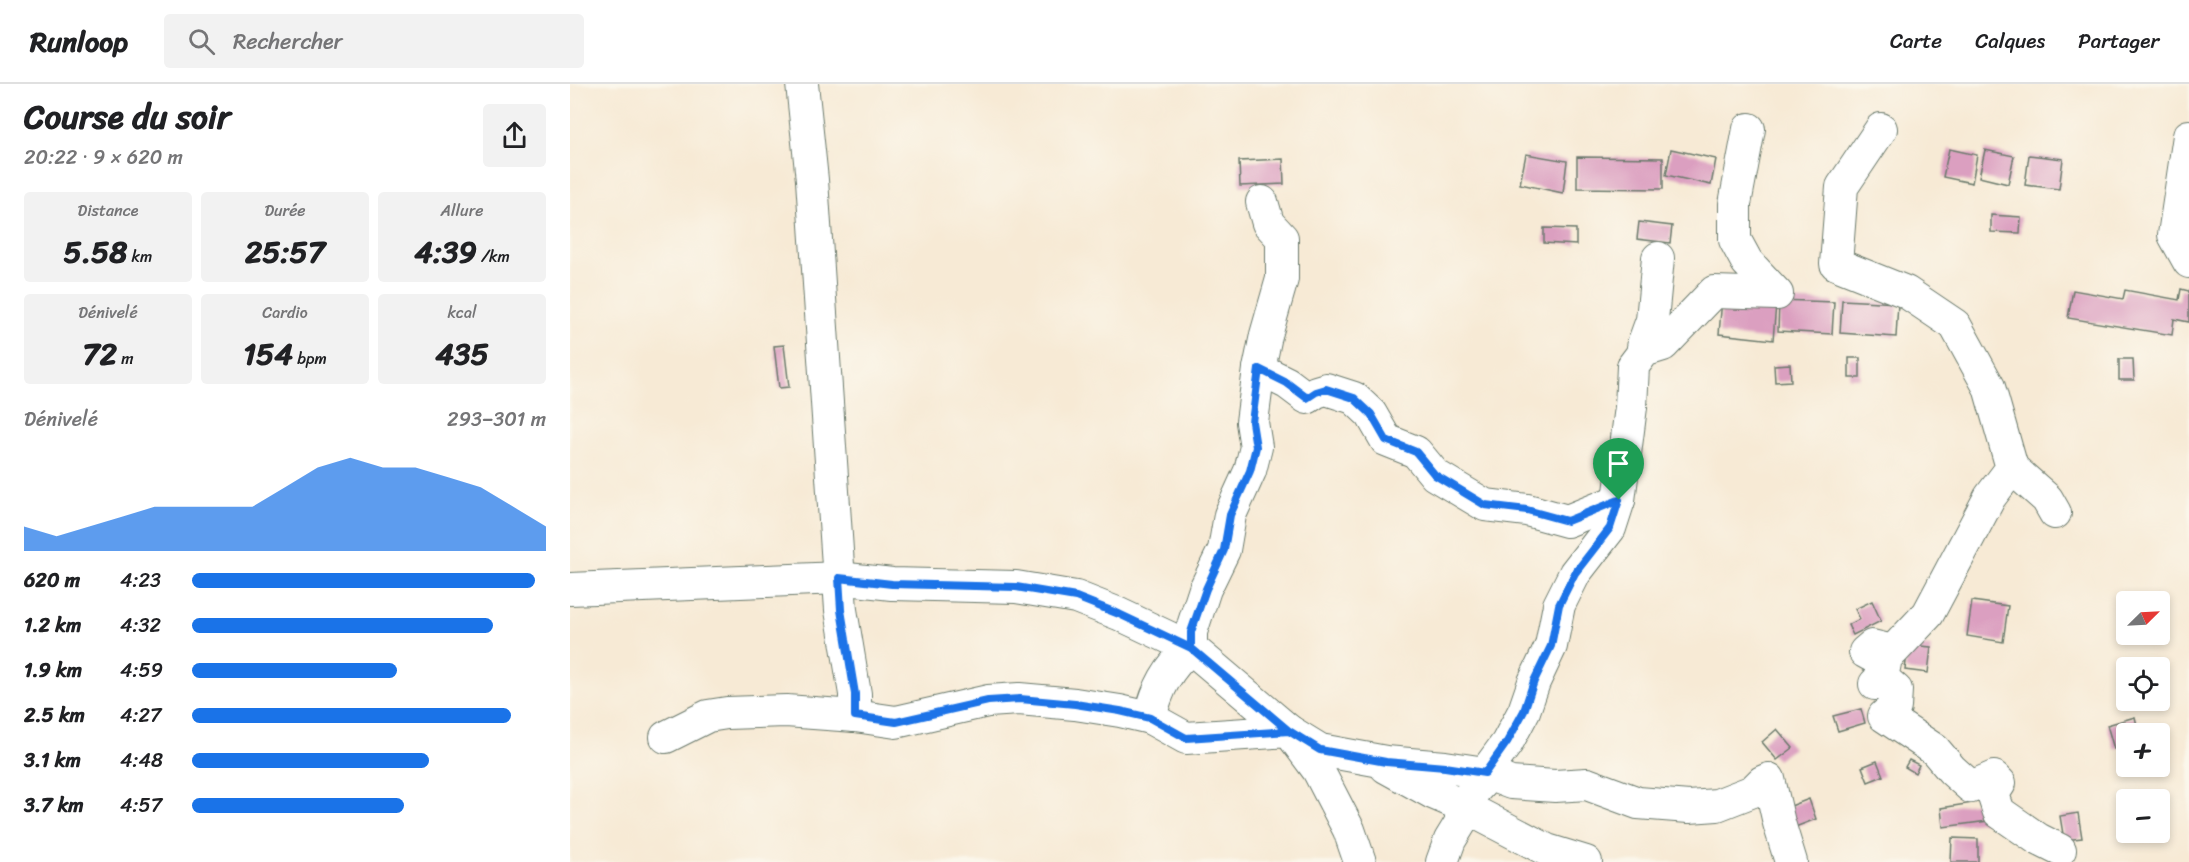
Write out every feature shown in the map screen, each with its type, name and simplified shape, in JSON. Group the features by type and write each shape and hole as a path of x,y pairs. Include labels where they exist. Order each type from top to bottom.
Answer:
{"street":[{"path":"802,84 812,180 841,610 855,694 855,716"},
{"path":"1644,342 1650,349 1663,345 1714,292 1777,294 1747,262 1735,240 1736,204 1749,129"},
{"path":"1881,129 1842,187 1836,264 1906,292 1955,325 1989,387 2012,468 2047,499 2055,513"},
{"path":"2189,136 2174,235 2189,262"},
{"path":"1150,718 1165,676 1178,659 1191,648 1191,632 1206,589 1224,550 1230,515 1250,471 1256,447 1252,422 1259,369 1282,279 1282,238 1268,223 1262,202"},
{"path":"1442,862 1450,840 1461,822 1461,805 1482,783 1485,773 1507,742 1524,711 1534,681 1551,646 1559,605 1575,573 1610,528 1619,500 1631,407 1633,366 1642,354 1652,320 1658,258"},
{"path":"1259,369 1287,383 1307,398 1326,389 1354,398 1371,414 1386,440 1416,452 1435,475 1485,505 1527,510 1567,521 1619,500"},
{"path":"2012,468 1990,497 1928,614 1893,651 1872,646 1865,652 1885,663 1882,678 1875,684 1888,683 1896,690 1895,706 1884,716 1935,750 1952,771 1971,787 1994,777 2000,783 1993,794 1999,812 2060,856"},
{"path":"570,589 839,578 892,584 1016,587 1076,597 1119,614 1191,648 1289,731 1320,750 1485,773 1511,783 1587,784 1638,803 1689,807 1716,805 1753,791 1769,779 1791,862"},
{"path":"666,737 708,716 728,713 786,711 855,716 896,722 988,701 1020,699 1075,704 1150,718 1186,738 1289,731"},
{"path":"1289,731 1318,770 1349,830 1360,862"},
{"path":"1372,759 1433,793 1547,850 1586,862"}],"building":[{"path":"1671,149 1716,159 1711,185 1666,175"},
{"path":"1949,149 1977,155 1972,183 1943,177"},
{"path":"1985,150 2014,156 2008,184 1979,177"},
{"path":"1526,154 1567,161 1563,193 1520,184"},
{"path":"2029,155 2063,159 2059,189 2025,185"},
{"path":"1577,157 1663,158 1663,189 1577,188"},
{"path":"1283,159 1284,184 1240,186 1239,161"},
{"path":"1991,215 2021,217 2020,233 1991,232"},
{"path":"1639,222 1672,226 1670,243 1637,239"},
{"path":"1544,228 1576,229 1576,245 1544,243"},
{"path":"2181,289 2189,291 2189,322 2174,319 2172,335 2068,318 2073,290 2123,299 2125,290 2179,300"},
{"path":"1722,299 1776,304 1773,340 1719,334"},
{"path":"1779,300 1834,302 1832,334 1778,331"},
{"path":"1842,300 1898,303 1896,337 1840,333"},
{"path":"784,345 789,387 779,388 774,346"},
{"path":"1849,358 1860,358 1860,378 1849,378"},
{"path":"2119,359 2133,359 2134,380 2119,380"},
{"path":"1790,364 1791,381 1775,382 1774,365"},
{"path":"1872,601 1881,621 1853,635 1848,625 1860,619 1855,609"},
{"path":"1972,601 2008,606 2003,642 1967,636"},
{"path":"1908,645 1931,647 1928,673 1905,670"},
{"path":"1861,709 1865,723 1838,731 1833,716"},
{"path":"2135,717 2136,723 2116,723 2116,748 2114,749 2107,725"},
{"path":"1777,729 1793,748 1777,760 1762,742"},
{"path":"1909,760 1919,765 1915,773 1905,767"},
{"path":"1877,761 1883,776 1868,782 1862,767"},
{"path":"1809,799 1816,819 1790,829 1783,809"},
{"path":"1985,801 1988,821 1943,827 1941,808"},
{"path":"2078,813 2082,838 2064,840 2060,816"},
{"path":"1952,838 1978,839 1978,862 1951,862"}],"route":[{"path":"1619,500 1567,521 1527,510 1485,505 1435,475 1416,452 1386,440 1371,414 1354,398 1326,389 1307,398 1287,383 1259,369 1252,422 1256,447 1250,471 1230,515 1224,550 1206,589 1191,632 1191,648 1240,689 1289,731 1186,738 1150,718 1075,704 1020,699 988,701 896,722 855,716 855,694 841,610 839,578 892,584 1016,587 1076,597 1119,614 1191,648 1289,731 1320,750 1386,762 1485,773 1507,742 1524,711 1534,681 1551,646 1559,605 1575,573 1610,528 1619,500"}]}
